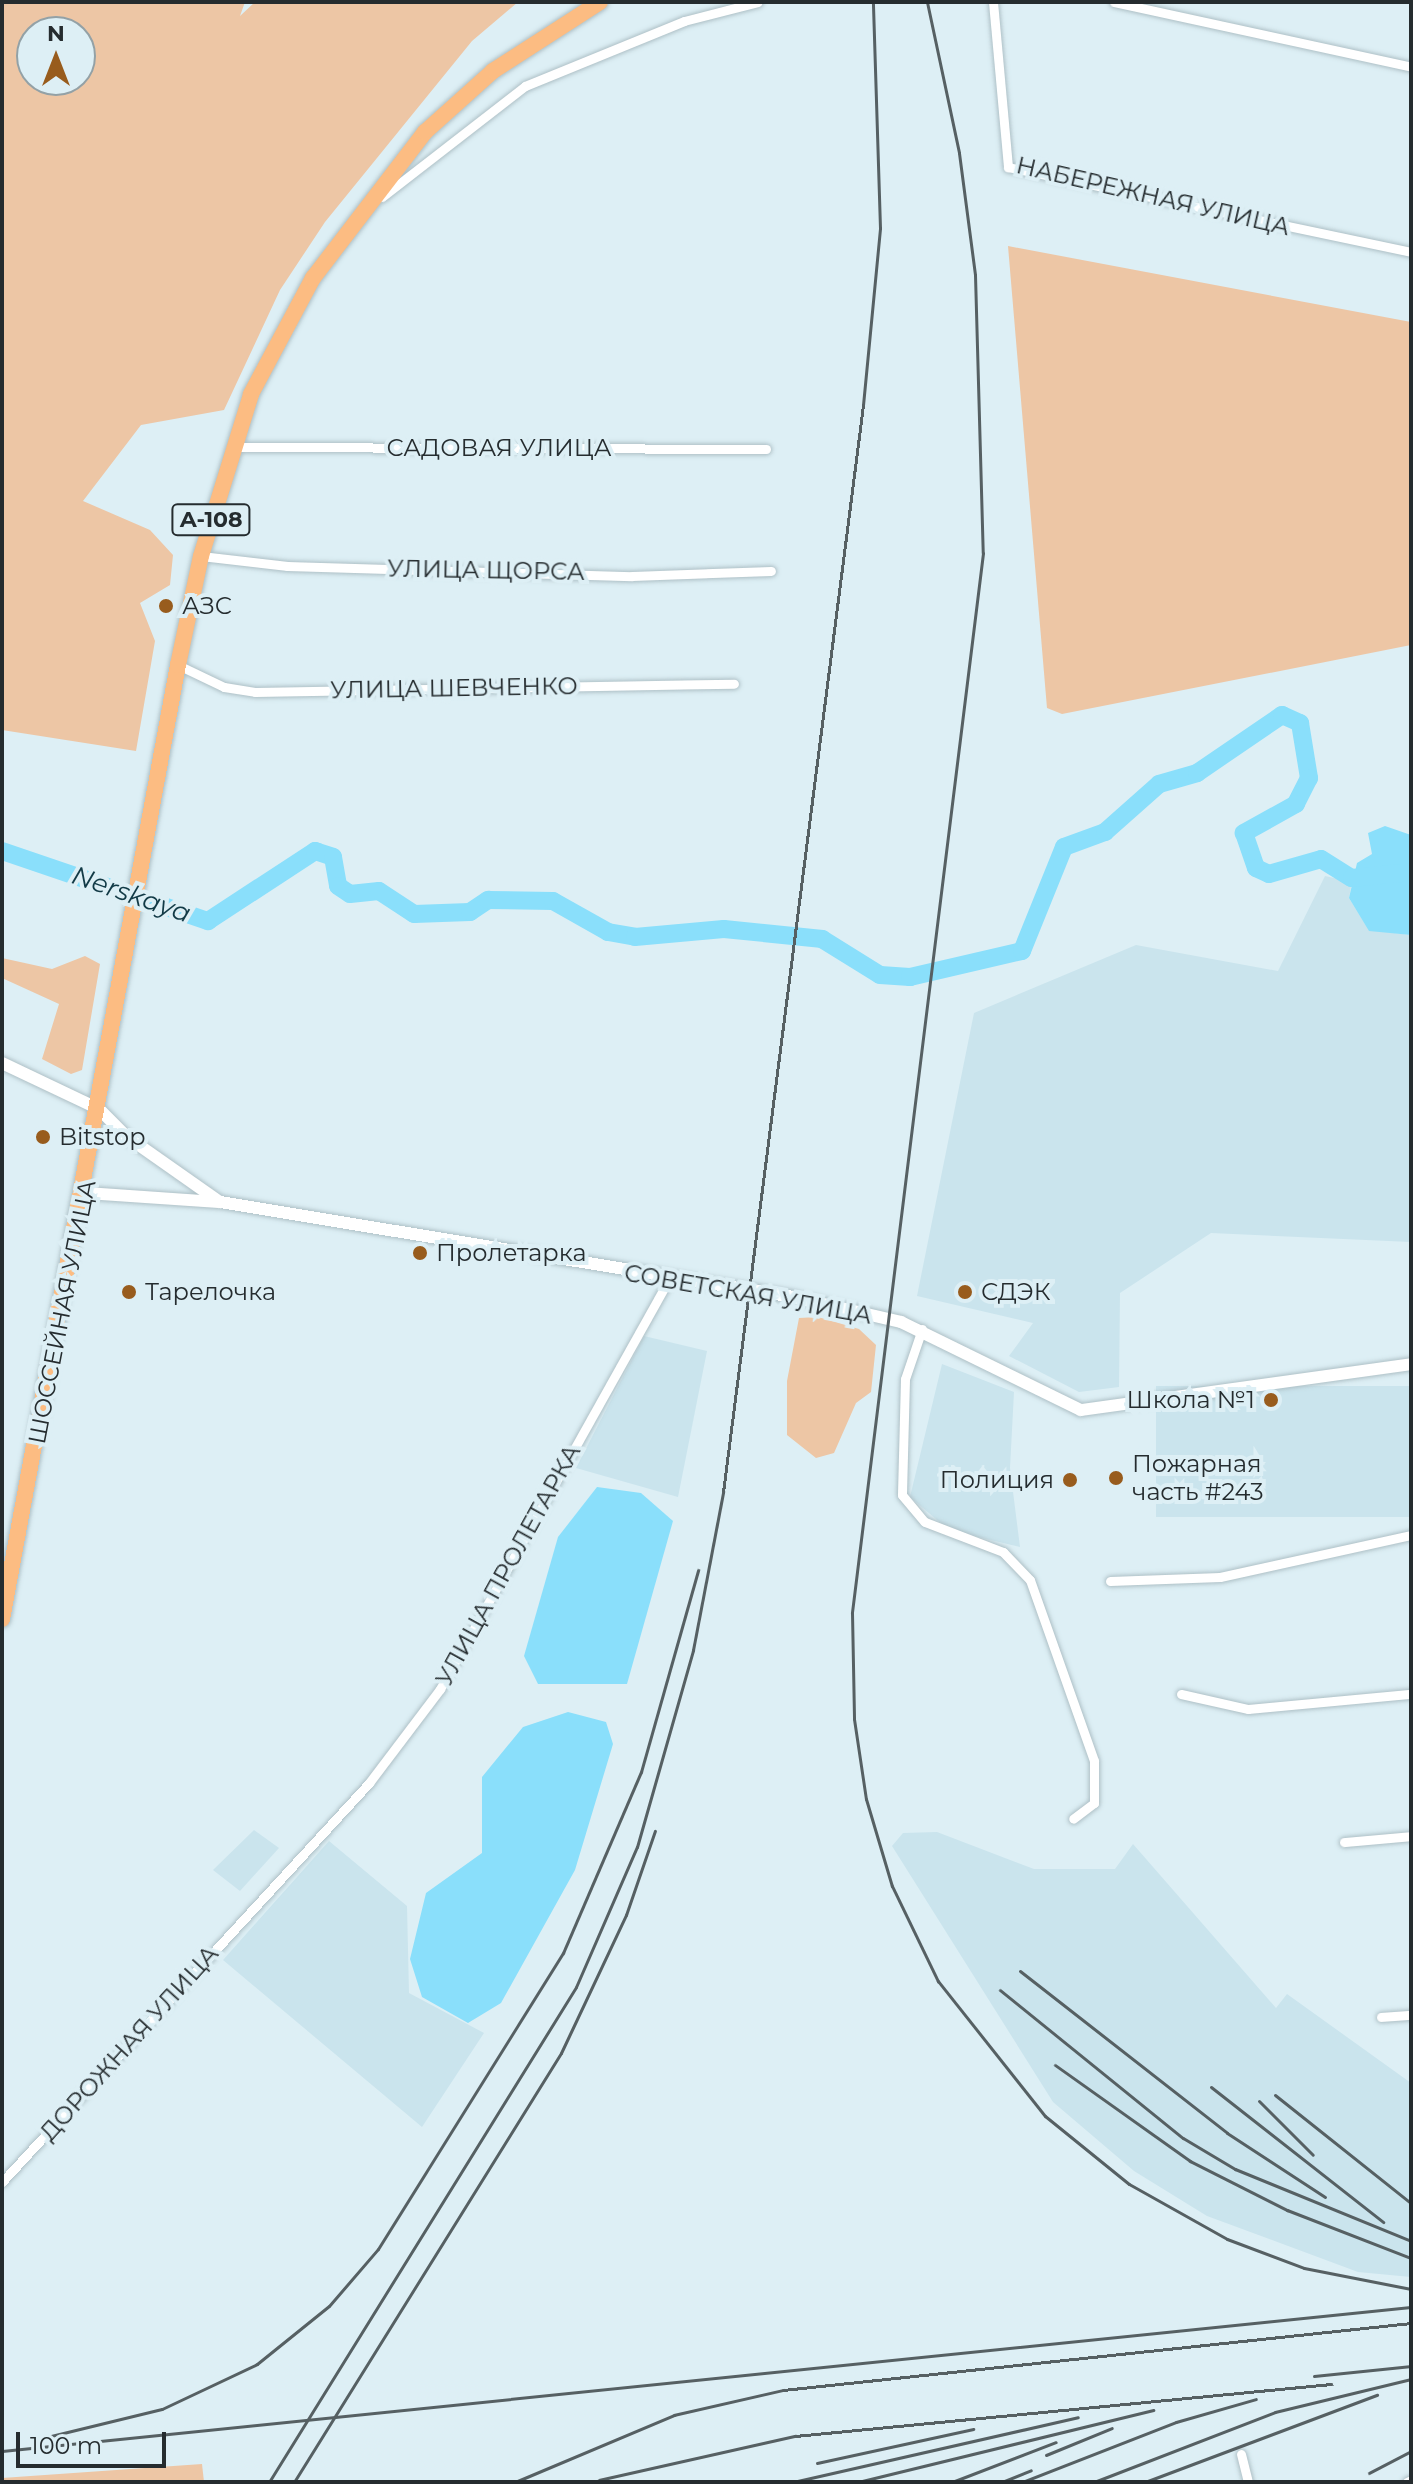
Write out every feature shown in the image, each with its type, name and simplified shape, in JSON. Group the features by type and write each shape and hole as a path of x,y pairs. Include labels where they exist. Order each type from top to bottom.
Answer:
{"highway":[{"name":"А-108","path":"178,665 201,556 232,447 270,349 351,222 455,102 536,39 600,2"},
{"name":"ШОССЕЙНАЯ УЛИЦА","path":"2,1619 85,1193 122,957 178,665"}],"street":[{"path":"351,222 525,86 684,21 758,2"},
{"name":"НАБЕРЕЖНАЯ УЛИЦА","path":"993,2 1008,167 1411,252"},
{"path":"1114,2 1411,67"},
{"name":"САДОВАЯ УЛИЦА","path":"232,447 766,449"},
{"name":"УЛИЦА ЩОРСА","path":"201,556 287,566 632,576 771,571"},
{"name":"УЛИЦА ШЕВЧЕНКО","path":"178,665 224,687 255,692 734,684"},
{"name":"СОВЕТСКАЯ УЛИЦА","path":"2,1063 99,1109 126,1136 220,1202 793,1297 922,1329 1038,1392 1102,1413 1411,1364"},
{"path":"85,1193 220,1202"},
{"name":"УЛИЦА ПРОЛЕТАРКА","path":"255,1904 369,1783 440,1689 670,1278"},
{"path":"922,1329 905,1379 902,1495 925,1522 1003,1552 1030,1580 1094,1761 1094,1803 1073,1819"},
{"path":"1110,1581 1220,1577 1411,1535"},
{"path":"1181,1694 1248,1709 1411,1694"},
{"path":"1344,1842 1411,1836"},
{"name":"ДОРОЖНАЯ УЛИЦА","path":"2,2182 255,1904"},
{"path":"1381,2017 1411,2015"},
{"path":"1241,2454 1248,2482"}],"shaded area":[{"path":"2,2 245,2 240,16 255,2 518,2 472,41 325,222 280,290 224,410 141,425 83,501 150,530 173,555 170,585 140,603 155,641 136,751 2,730"},
{"path":"1008,246 1411,322 1411,645 1062,714 1047,708"},
{"path":"1325,876 1352,882 1349,898 1369,930 1411,935 1411,1242 1211,1233 1120,1293 1119,1387 1079,1392 1009,1356 1033,1323 917,1296 974,1013 1136,945 1278,971"},
{"path":"85,956 100,964 82,1070 71,1074 42,1059 59,1004 2,978 2,958 52,969"},
{"path":"818,1317 859,1329 876,1345 871,1392 856,1403 834,1453 816,1458 787,1435 787,1381 799,1318"},
{"path":"644,1336 707,1351 678,1497 576,1468"},
{"path":"942,1364 1014,1392 1010,1468 1020,1547 949,1530 910,1497"},
{"path":"1156,1386 1411,1386 1411,1517 1156,1517"},
{"path":"254,1830 279,1848 240,1891 213,1870"},
{"path":"937,1832 1034,1869 1115,1869 1133,1844 1276,2008 1287,1994 1411,2083 1411,2277 1358,2272 1207,2216 1134,2171 1053,2102 892,1846 903,1833"},
{"path":"329,1841 407,1906 409,1993 484,2033 422,2127 223,1960"},
{"path":"202,2464 204,2482 2,2482 2,2478"}],"water":[{"path":"1385,826 1411,835 1411,935 1369,931 1349,898 1357,863 1372,854 1368,833"},
{"path":"597,1487 641,1493 673,1521 627,1684 538,1684 524,1656 558,1537"},
{"path":"568,1712 606,1722 613,1744 575,1870 501,2003 468,2023 422,1997 410,1959 426,1893 482,1853 482,1777 523,1727"}],"waterway":[{"name":"Nerskaya","path":"2,851 208,921 315,851 333,857 338,886 350,894 379,891 414,914 470,912 488,900 553,901 608,932 635,937 724,929 822,939 880,975 910,977 1022,951 1064,847 1105,832 1159,784 1197,773 1282,715 1300,723 1309,778 1296,804 1244,833 1256,868 1269,874 1321,859 1352,878 1411,872"}],"railway":[{"path":"269,2482 576,1987 637,1847 693,1650 723,1492 863,405 880,228 873,2"},
{"path":"927,2 959,153 975,275 983,553 852,1613 854,1719 866,1799 892,1886 938,1981 1045,2116 1129,2184 1227,2239 1304,2268 1411,2289"},
{"path":"51,2436 162,2409 257,2364 329,2306 378,2249 563,1953 641,1772 698,1570"},
{"path":"294,2482 561,2053 626,1915 655,1831"},
{"path":"1020,1971 1227,2133 1325,2197"},
{"path":"1000,1990 1183,2138 1235,2169 1411,2241"},
{"path":"1055,2065 1190,2161 1287,2210 1411,2258"},
{"path":"1211,2087 1383,2222"},
{"path":"1275,2095 1411,2203"},
{"path":"1259,2101 1313,2155"},
{"path":"2,2451 1411,2307"},
{"path":"515,2482 674,2415 783,2390 1411,2323"},
{"path":"1314,2376 1411,2366"},
{"path":"1094,2482 1275,2412 1411,2379"},
{"path":"599,2480 795,2436 1331,2384"},
{"path":"1145,2482 1377,2395"},
{"path":"1022,2482 1176,2422 1256,2399"},
{"path":"858,2482 1153,2410"},
{"path":"793,2482 1078,2417"},
{"path":"1046,2455 1112,2428"},
{"path":"817,2463 973,2429"},
{"path":"952,2482 1056,2442"},
{"path":"1369,2473 1411,2451"},
{"path":"1002,2482 1031,2470"}],"place":[{"name":"АЗС","path":"166,606"},
{"name":"Bitstop","path":"43,1137"},
{"name":"Пролетарка","path":"420,1253"},
{"name":"Тарелочка","path":"129,1292"},
{"name":"СДЭК","path":"965,1292"},
{"name":"Школа №1","path":"1271,1400"},
{"name":"Пожарная часть #243","path":"1116,1478"},
{"name":"Полиция","path":"1070,1480"}]}
